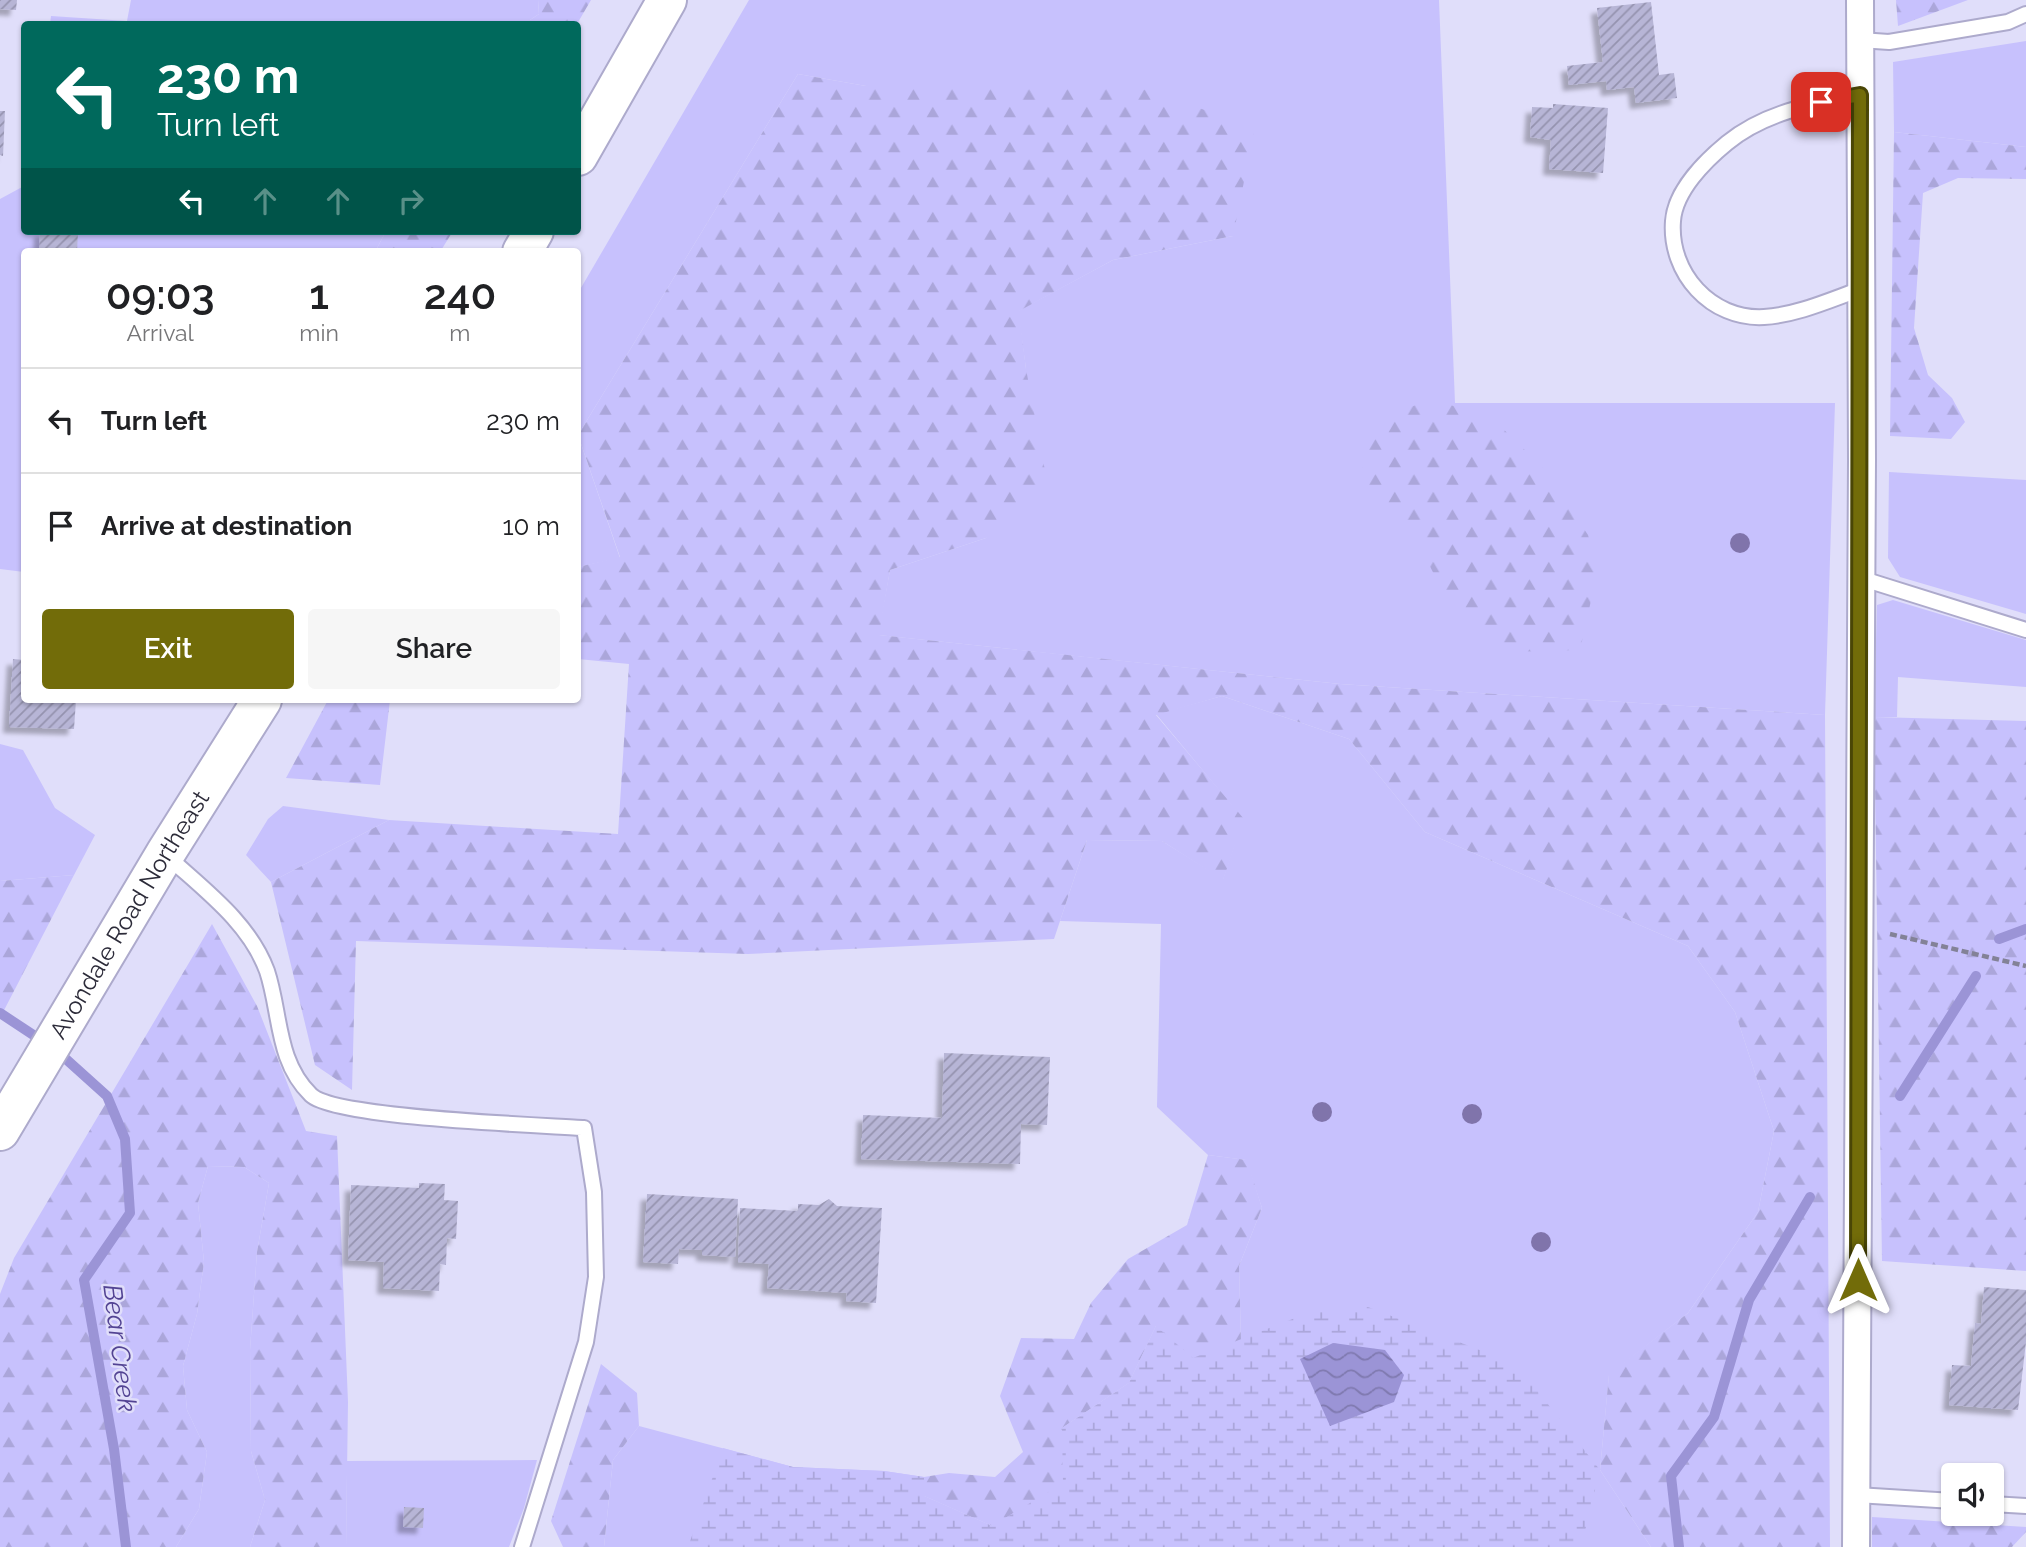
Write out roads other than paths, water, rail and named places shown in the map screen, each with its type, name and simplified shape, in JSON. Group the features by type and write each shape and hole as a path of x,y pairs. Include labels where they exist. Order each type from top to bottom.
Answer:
{"main road":[{"path":"581,151 667,0"},
{"name":"Avondale Road Northeast","path":"1,1128 165,854 260,703"}],"street":[{"path":"1856,1547 1860,0"}],"lane":[{"path":"1860,40 1889,42 2008,22 2026,14"},
{"path":"1860,95 1801,106 1752,125 1704,165 1685,189 1673,219 1675,245 1684,270 1698,294 1721,310 1762,317 1796,312 1861,289"},
{"path":"1860,578 2026,630"},
{"path":"165,854 238,921 266,970 287,1061 312,1096 353,1111 584,1128 594,1192 594,1290 586,1342 522,1547"},
{"path":"1857,1495 1941,1501"},
{"path":"2004,1505 2026,1506"}],"water":[{"path":"1333,1343 1385,1350 1404,1375 1394,1402 1330,1426 1300,1359"}],"waterway":[{"path":"1999,939 2026,929"},
{"path":"1900,1096 1976,976"},
{"name":"Bear Creek","path":"0,1013 44,1042"},
{"name":"Bear Creek","path":"57,1051 107,1096 125,1139 130,1213 84,1280 114,1449 126,1547"},
{"path":"1679,1547 1671,1476 1714,1417 1749,1300 1810,1197"}]}
